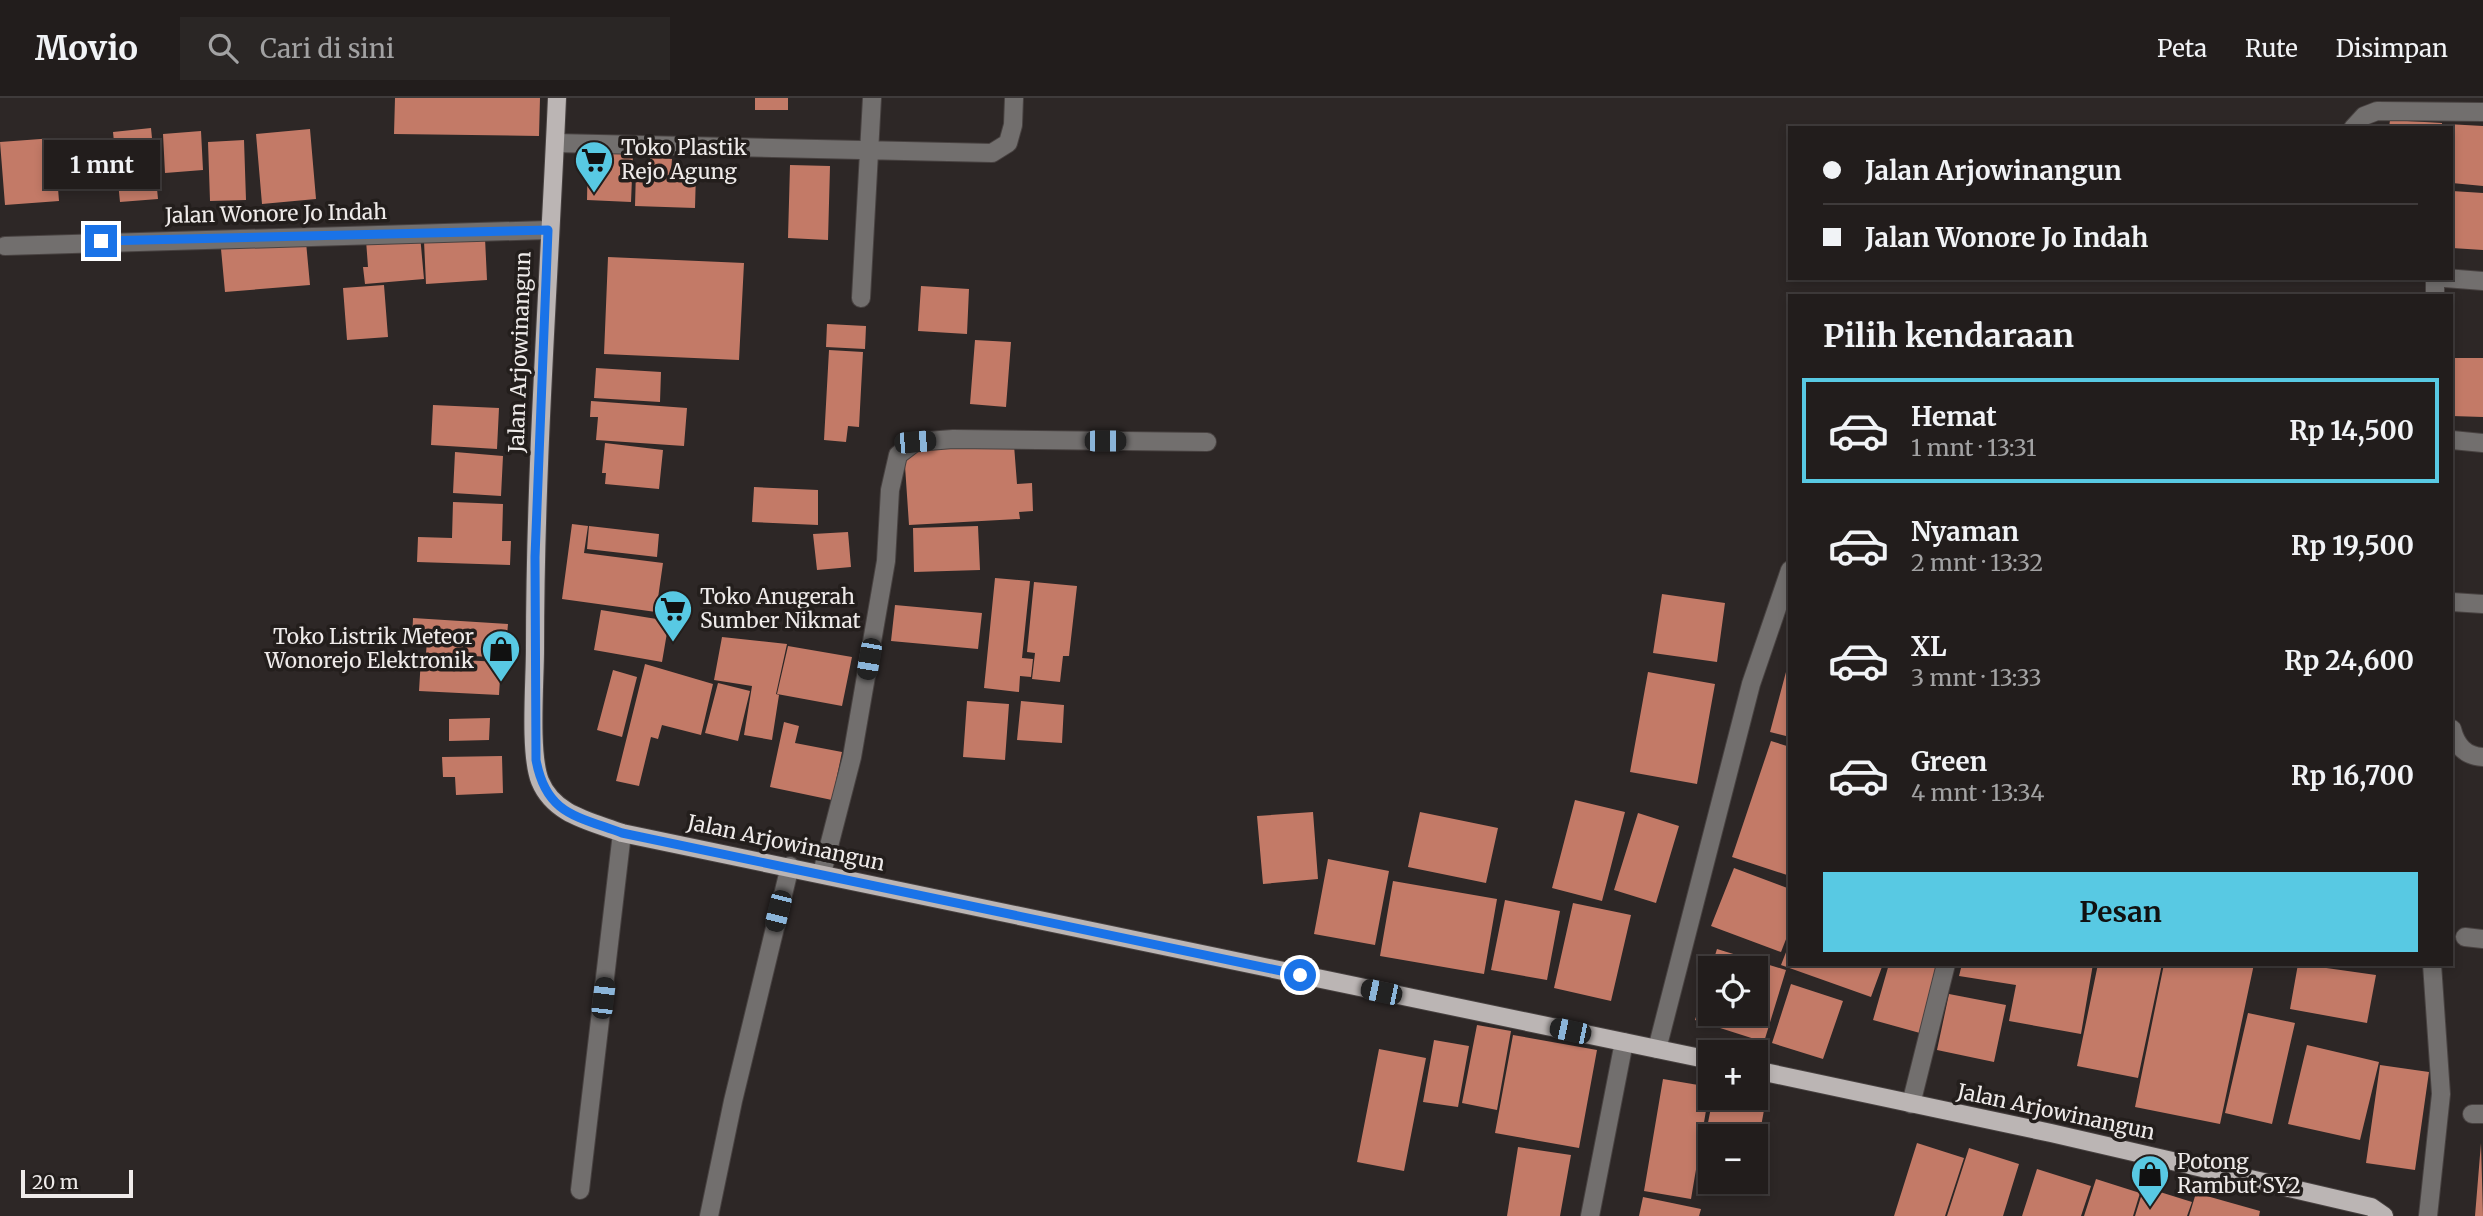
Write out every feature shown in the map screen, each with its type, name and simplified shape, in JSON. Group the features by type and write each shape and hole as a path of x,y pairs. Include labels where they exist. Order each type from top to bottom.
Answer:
{"main road":[{"name":"Jalan Arjowinangun","path":"557,98 548,230 535,557 536,760 540,780 563,811 622,833 1698,1058"},
{"name":"Jalan Arjowinangun","path":"1768,1073 2051,1133 2371,1207 2384,1216"}],"street":[{"path":"861,298 872,98"},
{"path":"555,143 992,153 1008,143 1013,125 1014,98"},
{"path":"2355,126 2364,116 2377,111 2483,112"},
{"name":"Jalan Wonore Jo Indah","path":"5,246 548,230"},
{"path":"2453,279 2483,281"},
{"path":"822,873 852,757 886,561 890,490 898,455 915,442 953,439 1207,442"},
{"path":"2453,440 2483,443"},
{"path":"1657,1049 1751,684 1788,575"},
{"path":"2453,602 2483,604"},
{"path":"2453,733 2456,744 2473,757 2483,757"},
{"path":"580,1190 622,833"},
{"path":"709,1216 733,1101 790,866"},
{"path":"1911,1104 1946,966"},
{"path":"2428,1216 2441,1094 2432,966"},
{"path":"1590,1216 1624,1042"}],"building":[{"path":"395,98 540,98 539,136 394,134"},
{"path":"755,98 788,98 788,110 755,110"},
{"path":"2390,120 2442,123 2442,126 2389,126"},
{"path":"2447,124 2483,126 2483,186 2453,183 2453,126"},
{"path":"151,128 158,199 120,202 113,132"},
{"path":"310,129 316,199 262,204 256,134"},
{"path":"201,131 203,170 165,173 163,134"},
{"path":"54,138 59,201 5,205 0,142"},
{"path":"244,140 246,200 210,201 208,142"},
{"path":"588,153 633,154 631,202 587,200"},
{"path":"650,158 672,159 671,171 696,172 695,208 635,206 636,170 650,170"},
{"path":"790,165 830,166 828,240 788,238"},
{"path":"2453,191 2483,193 2483,250 2453,248"},
{"path":"420,235 424,279 365,284 363,267 368,267 366,240"},
{"path":"485,238 487,280 426,284 424,241"},
{"path":"306,242 310,285 225,292 221,249"},
{"path":"608,257 744,263 739,360 604,354"},
{"path":"384,285 388,337 347,340 343,288"},
{"path":"921,286 969,289 967,334 918,331"},
{"path":"827,324 866,326 865,349 826,347"},
{"path":"975,340 1011,342 1006,407 970,404"},
{"path":"829,350 863,352 859,427 848,426 846,442 824,440"},
{"path":"2453,358 2483,358 2483,417 2453,416"},
{"path":"596,368 661,372 660,402 594,398"},
{"path":"591,401 687,408 684,446 596,440 598,417 590,417"},
{"path":"433,405 499,408 497,449 431,445"},
{"path":"605,443 663,450 659,489 605,484 606,473 602,473"},
{"path":"1014,445 1017,484 1032,483 1033,511 1019,512 1020,519 909,525 904,451"},
{"path":"455,452 503,456 501,496 453,493"},
{"path":"754,487 818,490 818,525 752,522"},
{"path":"453,502 503,504 502,541 511,541 510,565 417,562 418,537 452,538"},
{"path":"572,524 588,526 584,553 663,563 656,612 562,599"},
{"path":"589,526 659,534 657,557 587,549"},
{"path":"978,526 980,570 914,572 913,528"},
{"path":"848,532 851,567 817,570 813,534"},
{"path":"995,578 1030,581 1022,658 1033,659 1031,677 1020,676 1019,692 984,688"},
{"path":"1034,582 1077,586 1069,656 1063,656 1060,682 1032,679 1035,653 1027,652"},
{"path":"1662,594 1725,603 1717,662 1653,653"},
{"path":"895,605 982,613 978,649 891,641"},
{"path":"601,610 669,621 662,662 594,650"},
{"path":"413,618 508,624 505,658 426,653 427,642 412,641"},
{"path":"722,637 787,644 776,694 779,695 772,740 744,735 752,686 714,680"},
{"path":"788,646 852,657 842,706 777,694"},
{"path":"421,658 501,662 499,695 419,691"},
{"path":"645,664 713,684 701,735 662,725 658,739 651,737 639,786 616,781"},
{"path":"613,670 637,677 622,737 597,730"},
{"path":"1648,672 1715,684 1697,784 1630,772"},
{"path":"1786,672 1788,672 1788,736 1770,732"},
{"path":"718,683 750,691 738,741 705,733"},
{"path":"967,701 1009,704 1005,760 963,757"},
{"path":"1021,701 1064,705 1062,743 1017,740"},
{"path":"490,718 489,740 449,741 449,719"},
{"path":"784,722 799,726 795,743 842,752 832,800 770,787"},
{"path":"1771,741 1788,746 1788,875 1732,857"},
{"path":"502,756 503,793 456,795 455,777 443,777 442,757"},
{"path":"1575,800 1625,812 1602,901 1552,888"},
{"path":"1313,812 1318,879 1263,884 1257,816"},
{"path":"1420,812 1498,828 1486,883 1408,867"},
{"path":"1638,813 1679,826 1656,903 1614,890"},
{"path":"1328,859 1389,871 1375,945 1314,934"},
{"path":"1734,868 1788,888 1788,934 1781,952 1711,926"},
{"path":"1393,881 1497,899 1484,974 1380,956"},
{"path":"1505,900 1560,911 1547,980 1491,970"},
{"path":"1573,903 1631,915 1611,1001 1554,988"},
{"path":"1788,947 1788,966 1882,966 1871,997 1781,965"},
{"path":"1717,949 1740,956 1715,956"},
{"path":"1768,965 1786,970 1765,1040 1714,1026 1768,1026"},
{"path":"1888,966 1938,966 1920,1033 1873,1020"},
{"path":"1962,966 2093,966 2081,1034 2009,1021 2016,985 1959,976"},
{"path":"2098,966 2162,966 2138,1078 2077,1066"},
{"path":"2164,966 2254,966 2220,1124 2135,1107"},
{"path":"2298,966 2376,975 2367,1023 2290,1009"},
{"path":"1791,984 1843,1001 1823,1059 1772,1043"},
{"path":"1949,994 2006,1005 1994,1062 1937,1050"},
{"path":"2248,1013 2295,1023 2272,1124 2225,1113"},
{"path":"1477,1025 1511,1031 1497,1110 1462,1103"},
{"path":"1513,1035 1597,1050 1579,1148 1495,1133"},
{"path":"1434,1040 1469,1046 1458,1107 1423,1102"},
{"path":"2307,1045 2379,1062 2360,1140 2288,1124"},
{"path":"1379,1049 1426,1058 1404,1171 1357,1162"},
{"path":"2380,1065 2429,1072 2415,1170 2366,1163"},
{"path":"1663,1079 1698,1085 1698,1110 1706,1110 1704,1124 1698,1124 1698,1158 1691,1199 1644,1191"},
{"path":"1710,1110 1764,1110 1761,1124 1708,1124"},
{"path":"1917,1143 1964,1158 1945,1216 1894,1216"},
{"path":"2481,1143 2483,1216 2475,1216"},
{"path":"1518,1147 1571,1155 1560,1216 1507,1216"},
{"path":"1969,1148 2019,1164 2003,1216 1947,1216"},
{"path":"2037,1169 2091,1186 2081,1216 2022,1216"},
{"path":"2096,1179 2140,1193 2133,1216 2084,1216"},
{"path":"2144,1187 2192,1202 2187,1216 2135,1216"},
{"path":"2196,1193 2260,1211 2259,1216 2189,1216"},
{"path":"1643,1197 1701,1209 1699,1216 1639,1216"}],"place":[{"name":"Toko Plastik Rejo Agung","path":"594,194"},
{"name":"Toko Anugerah Sumber Nikmat","path":"673,643"},
{"name":"Toko Listrik Meteor Wonorejo Elektronik","path":"501,683"},
{"name":"Potong Rambut SY2","path":"2150,1208"}],"route":[{"path":"101,241 548,230 535,557 536,760 540,780 549,797 563,811 622,833 790,866 1300,975"}]}
